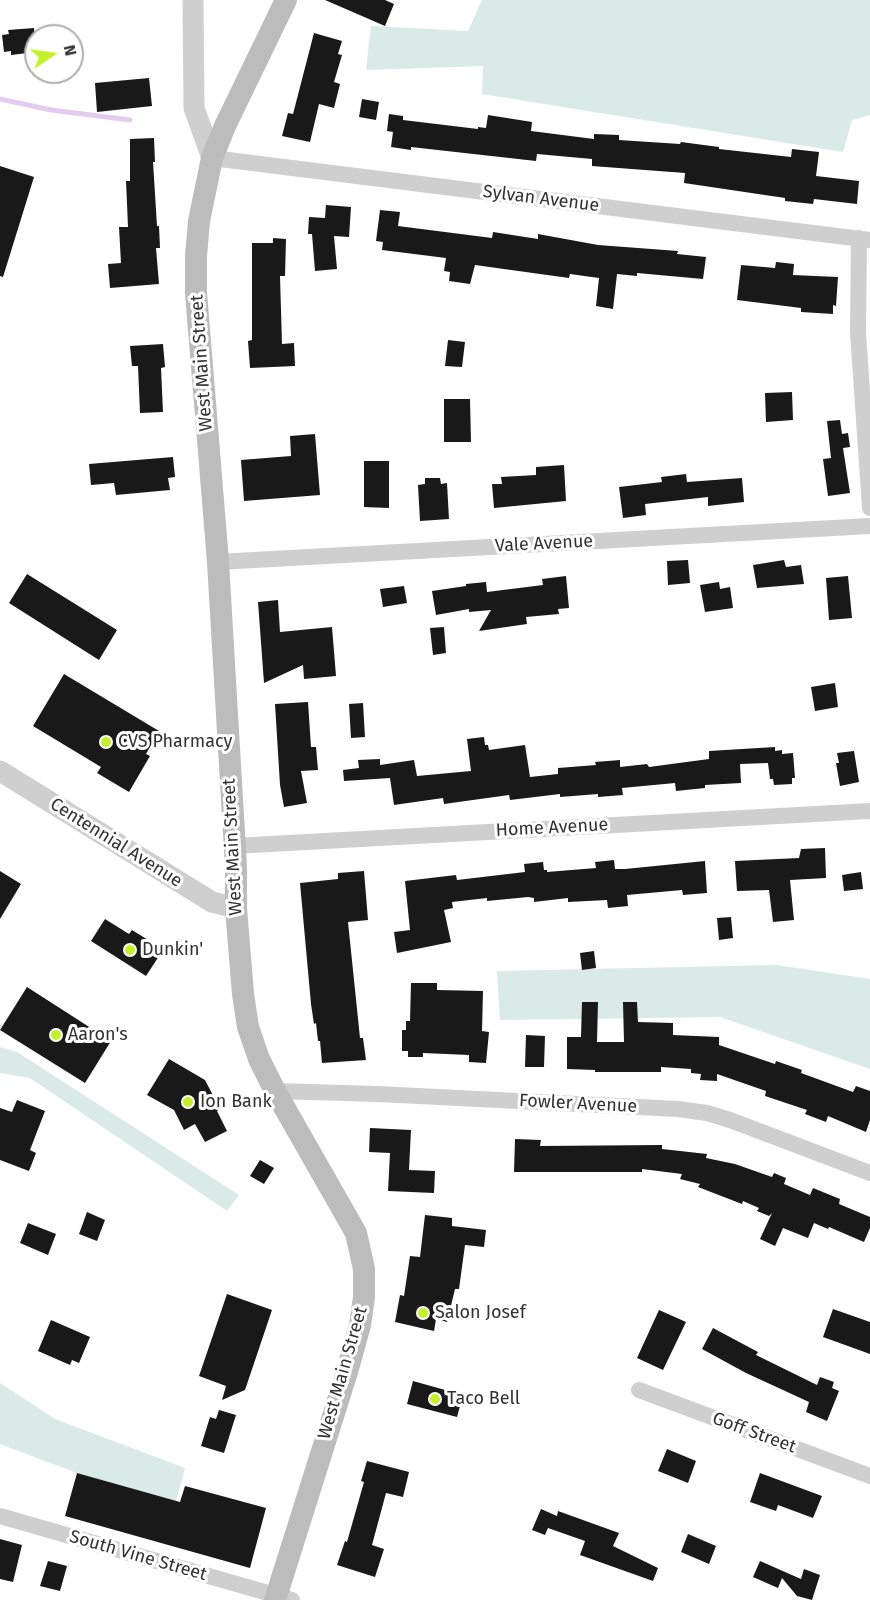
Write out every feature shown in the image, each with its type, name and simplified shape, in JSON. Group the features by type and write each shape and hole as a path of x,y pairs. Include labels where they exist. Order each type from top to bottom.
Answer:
{"main road":[{"name":"West Main Street","path":"281,1598 360,1325 364,1287 362,1259 356,1233 275,1091 250,1037 243,994 236,908 218,562 196,293 196,256 200,211 212,158 286,0"}],"street":[{"path":"193,0 194,108 212,158"},
{"name":"Sylvan Avenue","path":"212,158 864,239"},
{"path":"864,239 858,332 870,508"},
{"name":"Vale Avenue","path":"218,562 870,526"},
{"name":"Centennial Avenue","path":"0,771 212,902 236,908"},
{"name":"Home Avenue","path":"234,846 870,811"},
{"name":"Fowler Avenue","path":"275,1091 678,1109 707,1113 730,1120 870,1173"},
{"name":"Goff Street","path":"639,1390 870,1476"},
{"name":"South Vine Street","path":"0,1516 281,1598"}],"shaded area":[{"path":"482,0 870,0 870,115 852,120 843,152 482,94 483,66 366,70 371,26 468,31"},
{"path":"777,965 870,979 870,1069 720,1017 500,1020 497,971"},
{"path":"0,1047 17,1052 239,1195 227,1211 30,1078 0,1073"},
{"path":"0,1383 55,1419 185,1468 176,1501 77,1473 0,1444"}],"building":[{"path":"325,0 385,0 394,4 385,26"},
{"path":"24,29 24,53 11,55 11,51 4,52 2,35 9,34 8,30"},
{"path":"314,33 342,41 338,54 342,55 334,82 340,84 334,108 319,104 310,142 282,136 288,113 293,114"},
{"path":"149,78 152,106 97,112 95,83"},
{"path":"362,99 379,102 376,120 359,117"},
{"path":"389,114 403,116 403,120 478,129 478,127 486,128 488,115 532,122 531,131 594,139 594,134 619,135 619,140 680,144 681,142 719,147 719,149 791,157 792,149 819,152 816,176 859,181 857,204 814,199 813,204 785,201 785,198 684,183 685,173 592,166 592,159 537,154 536,161 411,147 411,150 391,147 393,132 387,131"},
{"path":"154,138 155,162 153,162 160,248 156,248 159,284 110,288 108,264 121,263 119,227 128,227 126,181 130,181 130,139"},
{"path":"0,166 34,177 3,277 0,276"},
{"path":"326,205 351,207 349,237 334,236 337,269 315,271 312,234 308,234 309,217 325,218"},
{"path":"380,210 400,212 398,226 492,238 493,232 538,239 538,234 598,245 678,251 677,254 706,257 703,279 637,273 637,276 617,274 613,309 596,306 599,278 570,274 569,278 475,265 470,284 449,281 450,272 444,271 446,258 382,250 383,242 376,241"},
{"path":"273,238 286,239 285,276 280,276 282,344 294,343 295,366 250,368 248,341 252,340 252,243 273,243"},
{"path":"776,262 794,264 793,275 838,277 836,306 833,305 833,314 801,312 801,308 737,300 741,265 775,268"},
{"path":"448,340 465,342 462,367 445,366"},
{"path":"163,344 165,367 161,368 163,412 140,413 138,366 132,366 130,346"},
{"path":"792,392 793,420 766,422 765,393"},
{"path":"444,399 470,399 471,442 444,442"},
{"path":"840,420 842,434 848,433 850,447 843,448 850,493 828,496 823,459 831,458 827,421"},
{"path":"315,434 320,495 244,501 241,460 291,456 290,436"},
{"path":"173,457 175,477 168,478 170,490 116,495 114,483 91,485 89,464"},
{"path":"364,461 389,461 389,508 364,507"},
{"path":"564,465 566,501 494,508 492,484 502,484 501,477 536,475 536,467"},
{"path":"686,474 687,482 742,478 744,502 708,506 708,497 645,504 646,515 623,518 619,487 662,482 661,477"},
{"path":"425,478 440,478 441,484 447,483 449,519 420,521 418,485 425,484"},
{"path":"688,560 690,583 668,585 667,561"},
{"path":"784,560 786,567 801,565 804,584 757,588 753,565"},
{"path":"27,574 117,630 99,660 9,603"},
{"path":"566,576 569,608 558,609 559,614 526,617 527,624 479,631 491,610 469,612 469,609 436,615 432,591 486,582 487,592 543,585 542,579"},
{"path":"848,576 852,618 829,620 826,578"},
{"path":"719,582 720,589 730,587 733,608 705,612 700,585"},
{"path":"404,586 407,603 383,607 380,589"},
{"path":"278,600 280,632 332,627 336,676 304,679 303,665 264,683 258,602"},
{"path":"444,627 446,653 433,655 430,628"},
{"name":"CVS Pharmacy","path":"64,674 159,731 146,754 150,756 129,792 97,773 101,767 33,726"},
{"path":"835,683 838,707 815,711 811,687"},
{"path":"308,702 311,747 316,747 318,770 301,771 307,803 284,807 280,785 275,704"},
{"path":"363,703 365,737 351,738 349,704"},
{"path":"484,737 485,745 488,745 489,750 525,745 530,777 558,774 558,768 596,765 595,762 620,760 620,767 647,764 649,767 709,759 709,751 775,747 775,751 782,750 782,754 793,753 795,778 792,778 792,784 774,785 773,779 770,779 768,763 740,764 741,783 705,785 705,788 676,791 675,783 622,788 623,795 598,797 598,794 560,797 560,794 510,800 509,795 444,804 443,798 394,805 390,778 344,781 343,770 359,768 358,760 380,759 380,765 414,760 417,776 471,771 467,739"},
{"path":"854,751 859,782 840,786 836,763 839,763 837,753"},
{"path":"825,848 826,878 790,880 794,920 773,922 769,890 737,891 735,861 799,858 801,849"},
{"path":"614,860 615,869 705,861 707,893 683,895 682,890 627,895 628,906 608,908 607,900 568,902 568,898 534,902 534,898 528,897 452,902 453,908 444,910 451,942 397,953 394,932 410,930 405,881 456,875 457,880 525,872 524,864 543,862 544,870 547,872 596,868 595,862"},
{"path":"0,871 21,884 0,919"},
{"path":"364,871 368,920 348,922 360,1038 363,1038 366,1060 322,1063 320,1041 318,1041 311,1004 300,883 338,879 338,873"},
{"path":"861,872 863,889 844,891 842,875"},
{"path":"731,917 733,938 719,940 717,918"},
{"name":"Dunkin'","path":"105,919 129,934 132,930 153,943 151,947 161,953 146,976 91,941"},
{"path":"594,951 596,968 582,970 580,953"},
{"path":"411,983 437,983 437,990 483,991 482,1031 489,1032 486,1063 469,1062 469,1055 423,1053 423,1057 408,1057 408,1051 402,1051 402,1030 406,1030 406,1021 410,1021"},
{"name":"Aaron's","path":"27,987 111,1041 85,1083 0,1030"},
{"path":"582,1002 598,1002 597,1042 624,1042 623,1002 637,1002 638,1022 673,1023 673,1035 719,1037 719,1045 775,1064 776,1061 802,1070 801,1073 853,1092 856,1086 870,1091 870,1120 866,1132 828,1116 826,1122 805,1114 807,1110 765,1096 766,1091 717,1074 717,1081 700,1080 701,1074 691,1073 691,1069 661,1067 661,1072 595,1072 595,1070 567,1069 567,1037 581,1037"},
{"path":"526,1035 545,1036 544,1067 525,1067"},
{"name":"Ion Bank","path":"169,1059 205,1080 220,1109 217,1111 227,1131 205,1142 195,1124 184,1130 174,1110 147,1095"},
{"path":"17,1100 45,1111 30,1150 36,1153 29,1171 0,1160 0,1108 12,1112"},
{"path":"370,1128 411,1130 409,1170 435,1171 434,1193 388,1191 390,1153 369,1152"},
{"path":"515,1139 541,1140 540,1146 662,1145 662,1149 707,1154 706,1158 735,1164 772,1177 774,1173 786,1178 784,1184 810,1195 813,1188 840,1199 839,1204 870,1217 870,1228 864,1242 814,1223 808,1238 783,1228 775,1246 760,1239 772,1213 769,1216 757,1211 759,1208 743,1201 742,1204 698,1187 700,1184 680,1179 682,1174 642,1169 642,1172 514,1172"},
{"path":"260,1160 274,1168 264,1184 250,1176"},
{"path":"87,1212 105,1220 97,1241 79,1234"},
{"path":"425,1215 452,1218 452,1226 486,1230 484,1247 465,1245 459,1289 455,1289 447,1322 436,1319 434,1331 395,1322 400,1295 404,1296 410,1256 420,1257"},
{"path":"28,1223 56,1234 48,1255 20,1243"},
{"path":"227,1294 272,1310 245,1390 222,1400 226,1386 199,1376"},
{"path":"833,1309 870,1322 870,1354 823,1337"},
{"path":"659,1310 686,1322 663,1370 637,1358"},
{"path":"51,1320 90,1337 79,1363 72,1360 70,1365 38,1351"},
{"path":"713,1328 758,1352 756,1355 817,1385 820,1377 834,1382 832,1388 839,1391 827,1421 806,1412 809,1402 746,1373 702,1349"},
{"name":"Taco Bell","path":"413,1381 463,1395 457,1417 407,1404"},
{"path":"219,1410 236,1415 224,1453 201,1446 210,1417 216,1419"},
{"path":"667,1449 696,1461 688,1483 658,1471"},
{"path":"367,1461 409,1472 403,1497 386,1493 372,1545 384,1549 375,1577 337,1565 345,1541 347,1542 364,1482 361,1481"},
{"path":"77,1473 180,1502 185,1486 266,1508 250,1568 65,1516"},
{"path":"760,1473 822,1496 813,1518 778,1505 776,1511 750,1502"},
{"path":"541,1509 557,1516 558,1511 619,1533 613,1546 658,1568 653,1581 580,1555 585,1541 548,1528 545,1535 532,1530"},
{"path":"688,1534 716,1546 709,1564 681,1552"},
{"path":"0,1539 22,1545 13,1582 0,1579"},
{"path":"48,1561 67,1566 60,1591 40,1586"},
{"path":"760,1561 801,1579 804,1569 820,1575 812,1600 797,1596 782,1578 778,1588 753,1577"}],"waterway":[{"path":"0,99 51,110 130,120"}],"place":[{"name":"CVS Pharmacy","path":"106,742"},
{"name":"Dunkin'","path":"130,950"},
{"name":"Aaron's","path":"56,1035"},
{"name":"Ion Bank","path":"188,1102"},
{"name":"Salon Josef","path":"423,1313"},
{"name":"Taco Bell","path":"435,1399"}]}
